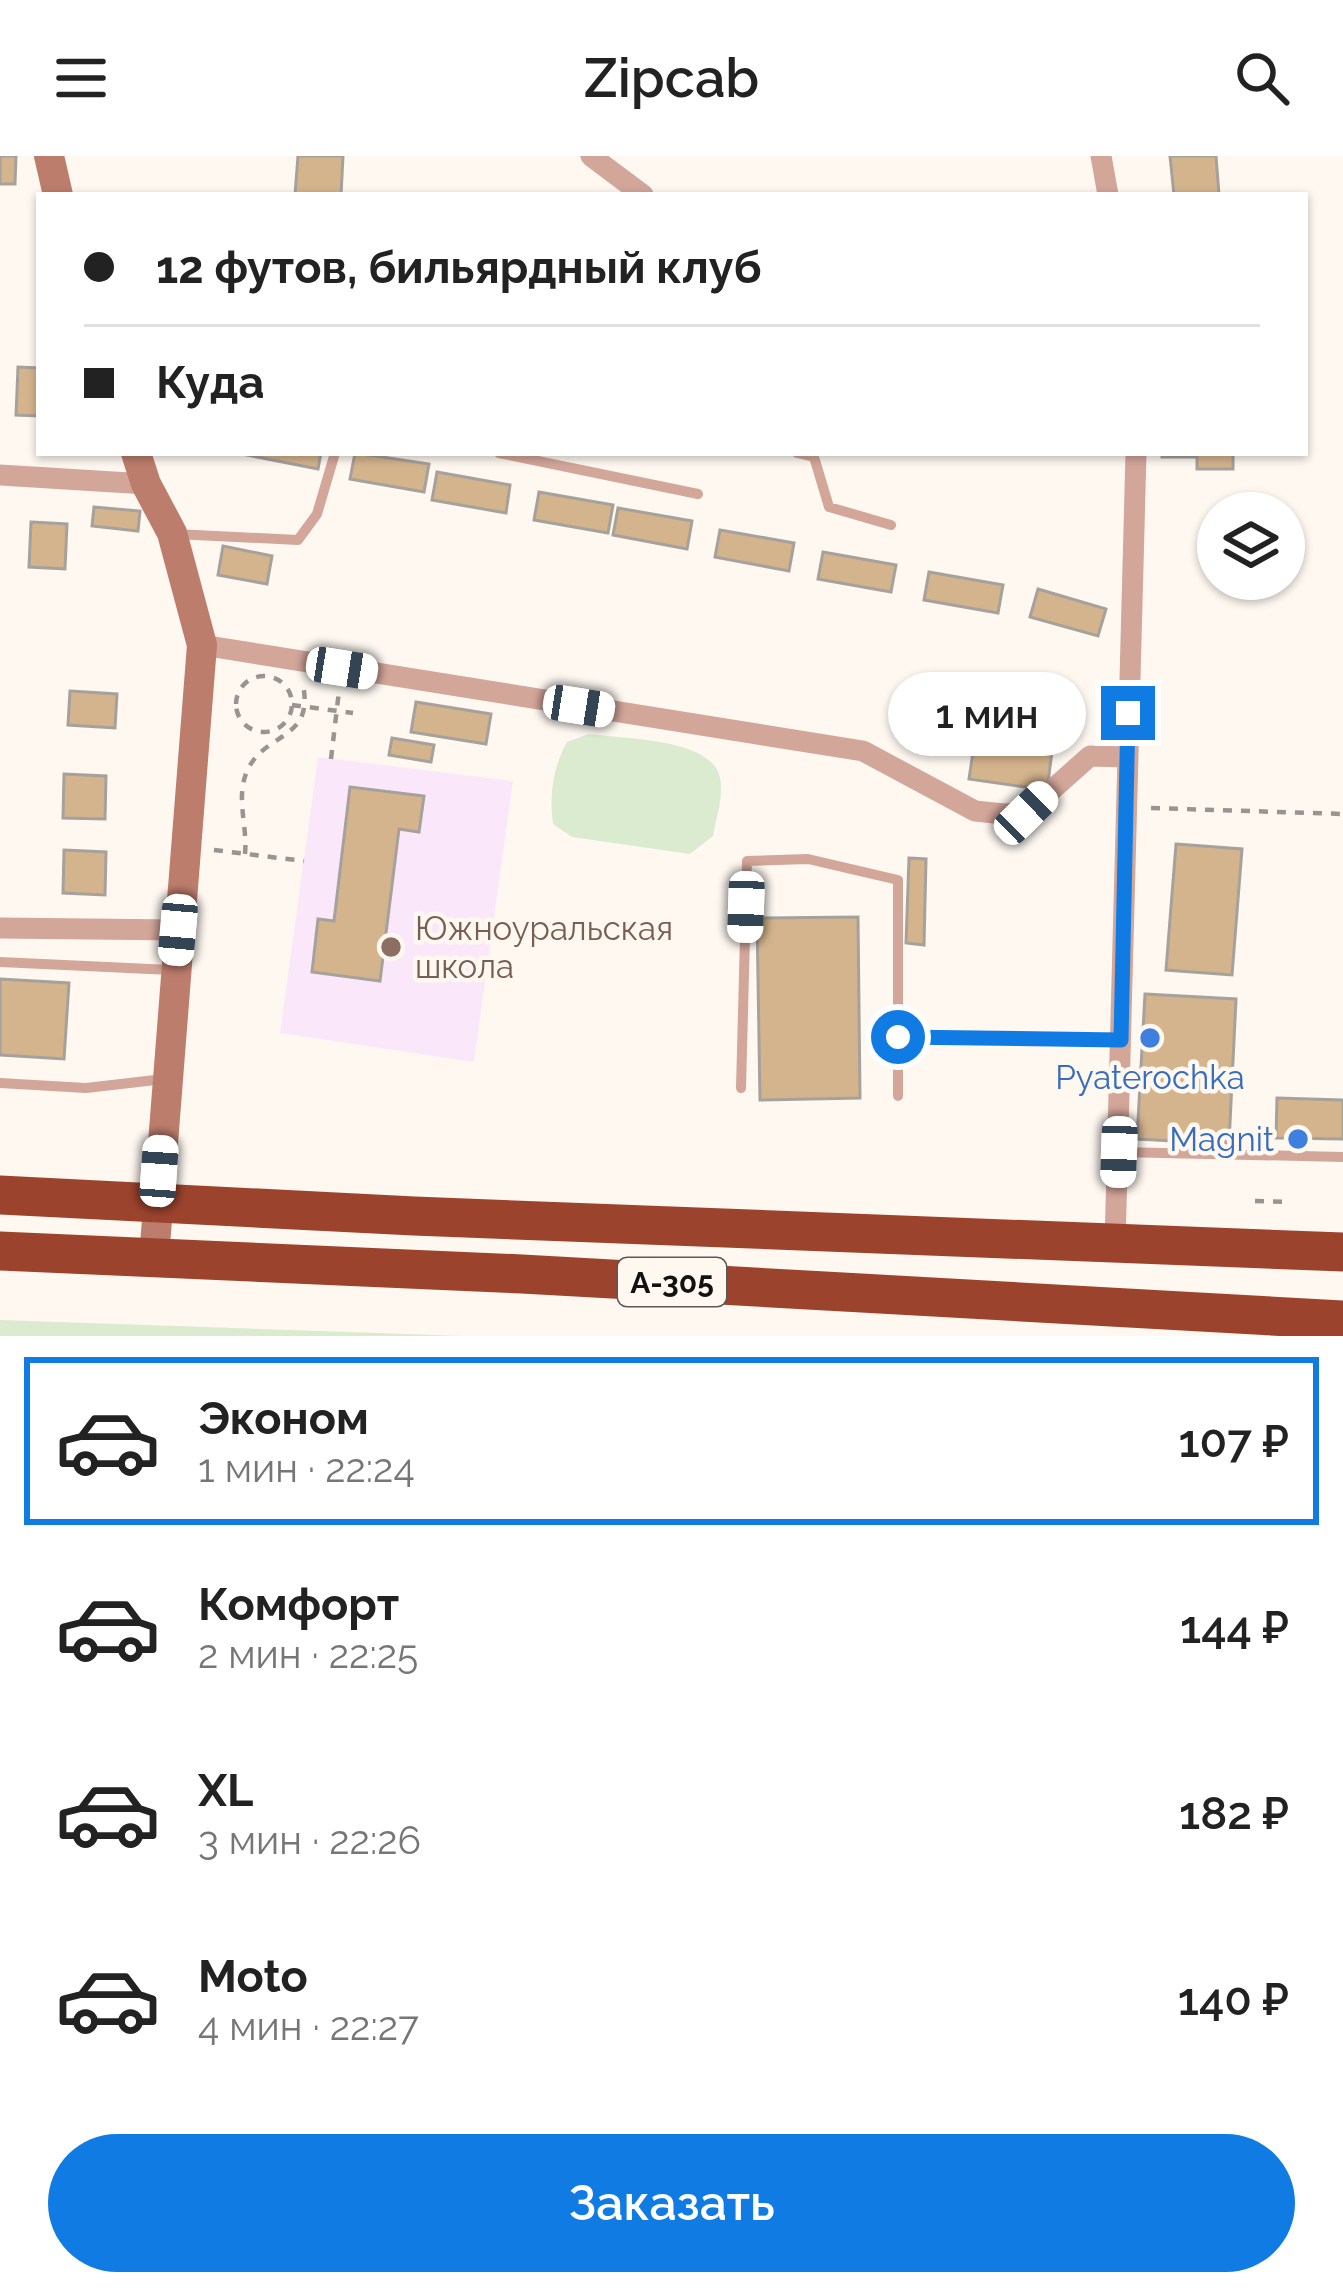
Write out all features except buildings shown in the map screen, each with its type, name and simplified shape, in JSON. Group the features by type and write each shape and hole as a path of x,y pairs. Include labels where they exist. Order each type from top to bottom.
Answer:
{"highway":[{"name":"А-305","path":"0,1196 1343,1252"},
{"name":"А-305","path":"0,1251 546,1275 1326,1325"}],"street":[{"path":"50,156 57,192"},
{"path":"591,156 639,192"},
{"path":"1101,156 1107,192"},
{"path":"137,456 172,533 202,645 154,1258"},
{"path":"1115,1245 1136,456"},
{"path":"0,475 146,484"},
{"path":"202,645 863,752 975,811 1026,813 1090,756 1127,757"},
{"path":"0,928 178,930"}],"lane":[{"path":"172,533 298,540 317,514 334,456"},
{"path":"514,456 698,494"},
{"path":"810,456 814,457 829,507 891,525"},
{"path":"741,1088 747,861 808,860 898,880 898,1096"},
{"path":"0,962 174,970"},
{"path":"898,1037 1121,1040"},
{"path":"0,1082 86,1088 165,1078"},
{"path":"1119,1152 1343,1157"}],"path":[{"path":"244,854 242,802 250,765 268,745 288,737 302,719 305,691 280,658"},
{"path":"331,759 342,668"},
{"path":"262,676 286,687 292,705 286,722 262,733 245,726 235,710 244,683 262,676"},
{"path":"292,705 353,713"},
{"path":"1126,807 1343,814"},
{"path":"185,847 304,861"},
{"path":"1255,1201 1291,1202"}],"shaded area":[{"name":"Южноуральская школа","path":"318,757 513,781 474,1062 280,1033"}],"green space":[{"path":"589,734 665,743 701,755 714,765 721,792 713,836 690,854 572,837 553,824 558,761 567,742"},
{"path":"0,1320 463,1336 0,1336"}],"place":[{"name":"Южноуральская школа","path":"391,947"},
{"name":"Pyaterochka","path":"1150,1038"},
{"name":"Magnit","path":"1298,1139"}],"route":[{"path":"898,1037 1121,1040 1128,713"}]}
